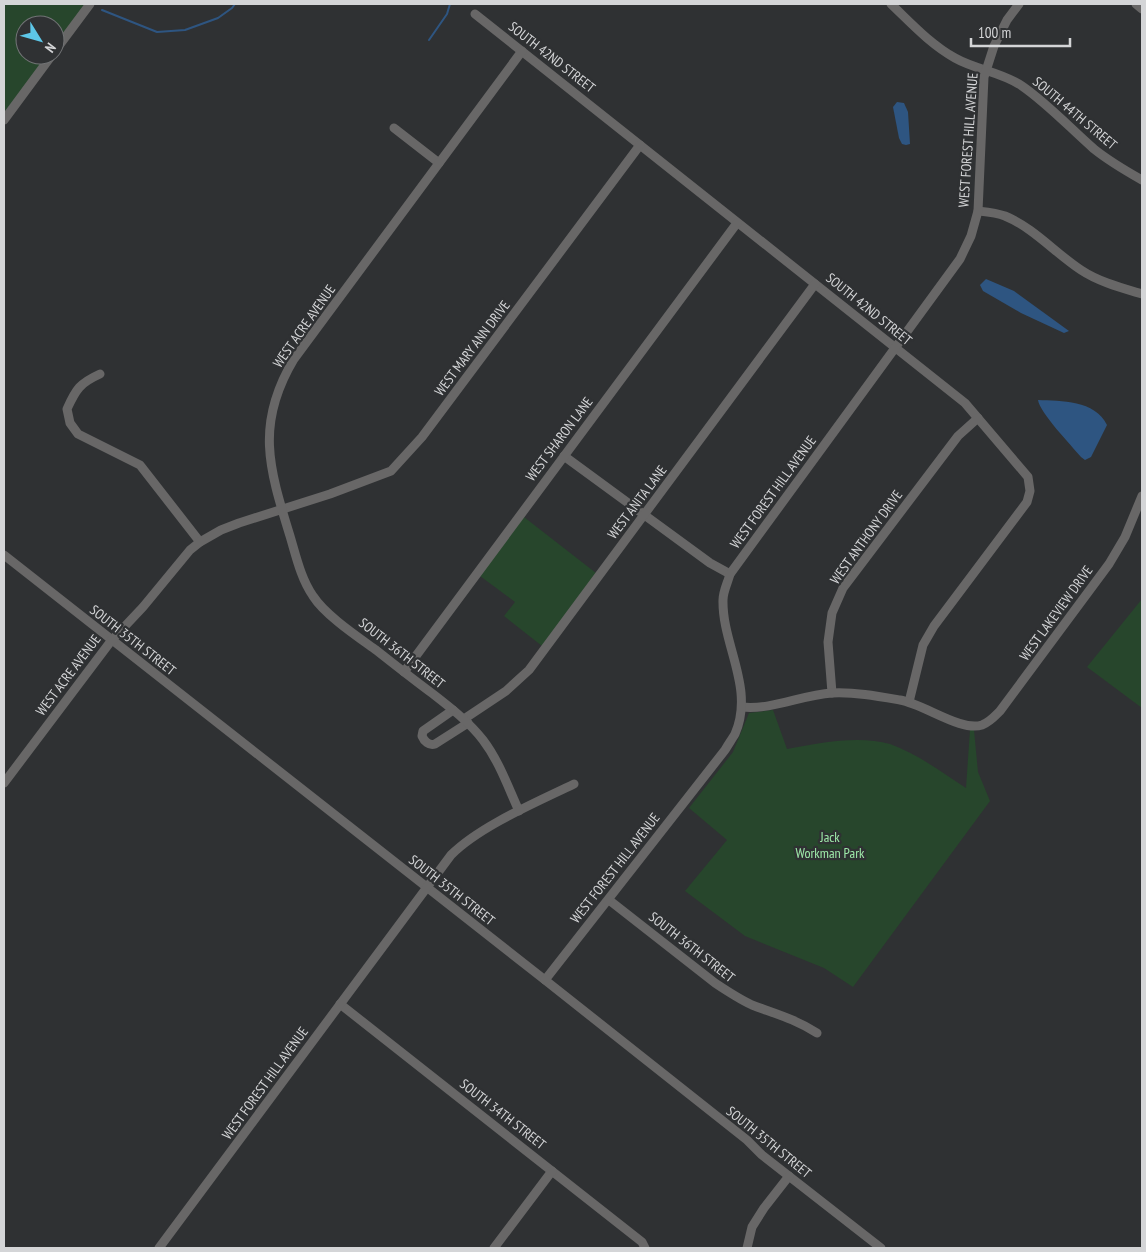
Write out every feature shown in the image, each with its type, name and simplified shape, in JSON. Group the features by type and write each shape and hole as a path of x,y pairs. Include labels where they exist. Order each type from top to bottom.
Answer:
{"street":[{"path":"65,38 90,4"},
{"name":"SOUTH 44TH STREET","path":"891,4 934,44 955,58 1019,84 1100,153 1142,180"},
{"name":"WEST FOREST HILL AVENUE","path":"545,980 725,750 736,733 742,707 739,677 726,633 723,599 730,574 960,259 971,236 978,211 984,77 994,46 1007,20 1019,4"},
{"path":"1136,4 1142,9"},
{"name":"SOUTH 42ND STREET","path":"475,14 965,403 1028,476 1030,491 1027,502 924,645 909,702"},
{"name":"WEST ACRE AVENUE","path":"4,784 111,640 143,607 186,555 200,542 221,530 282,509 269,450 271,413 280,385 294,359 522,51"},
{"path":"4,120 45,65"},
{"path":"394,128 439,163"},
{"name":"WEST MARY ANN DRIVE","path":"282,509 354,486 391,471 422,437 640,145"},
{"path":"978,211 1003,215 1030,230 1082,271 1108,283 1142,294"},
{"name":"WEST SHARON LANE","path":"404,672 737,223"},
{"name":"WEST ANITA LANE","path":"453,710 423,731 422,736 425,742 430,745 435,744 522,678 816,284"},
{"path":"100,374 84,381 73,395 67,409 70,423 78,434 140,465 200,542"},
{"name":"WEST ANTHONY DRIVE","path":"832,693 828,642 832,613 843,588 958,436 978,418"},
{"path":"564,456 710,563 730,574"},
{"name":"WEST LAKEVIEW DRIVE","path":"909,702 962,725 981,725 990,721 1000,711 1109,564 1125,537 1142,496"},
{"name":"SOUTH 36TH STREET","path":"282,509 302,576 313,597 337,620 466,721 483,740 493,756 519,811"},
{"name":"SOUTH 35TH STREET","path":"4,555 545,980 881,1248"},
{"path":"742,707 770,706 800,698 832,693 867,694 909,702"},
{"name":"WEST FOREST HILL AVENUE","path":"159,1248 426,887 458,848 473,837 519,811 574,784"},
{"name":"SOUTH 36TH STREET","path":"609,900 715,984 751,1004 781,1014 817,1033"},
{"name":"SOUTH 34TH STREET","path":"340,1004 642,1242 645,1248"},
{"path":"494,1248 552,1171"},
{"path":"747,1248 752,1227 789,1176"}],"green space":[{"path":"4,4 87,4 65,34 65,15 15,15 15,65 42,65 4,116"},
{"path":"524,517 596,573 542,646 504,616 515,602 480,576"},
{"path":"1142,599 1142,708 1087,667"},
{"name":"Jack Workman Park","path":"773,710 787,749 825,742 878,741 900,748 919,758 966,788 970,730 974,730 978,772 990,801 853,987 824,968 745,936 685,891 727,840 689,808 733,752 749,713"}],"water":[{"path":"897,102 904,103 908,112 910,144 902,144 899,138 893,107"},
{"path":"986,279 1014,291 1069,331 1064,333 1021,313 983,291 980,285"},
{"path":"1038,400 1067,402 1086,406 1102,417 1107,425 1091,457 1085,460 1081,457 1050,421"}],"waterway":[{"path":"102,10 157,32 185,30 218,18 235,4"},
{"path":"429,40 447,14 450,4"}]}
